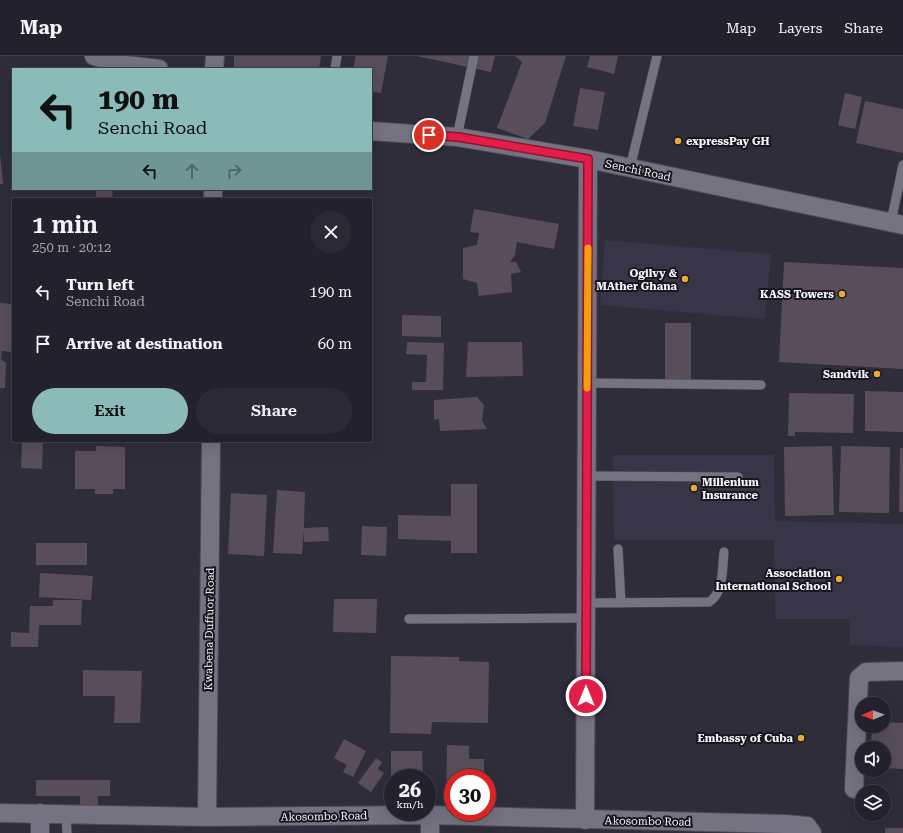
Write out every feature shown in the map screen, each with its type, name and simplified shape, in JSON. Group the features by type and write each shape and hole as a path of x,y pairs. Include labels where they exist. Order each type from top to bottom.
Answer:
{"street":[{"path":"94,56 126,65 151,68"},
{"path":"214,68 215,56"},
{"name":"Senchi Road","path":"372,131 458,137 588,159 897,224"},
{"path":"585,820 588,159"},
{"name":"Kwabena Duffuor Road","path":"207,817 210,442"},
{"path":"854,789 859,678 866,672 903,671"},
{"name":"Akosombo Road","path":"0,813 207,817 384,815"},
{"path":"40,813 40,833"},
{"name":"Akosombo Road","path":"436,815 784,824 807,826 812,833"},
{"path":"430,821 430,833"}],"lane":[{"path":"336,68 337,56"},
{"path":"458,137 474,56"},
{"path":"630,168 657,56"},
{"path":"897,224 903,165"},
{"path":"587,383 761,385"},
{"path":"587,476 738,477"},
{"path":"618,549 621,603"},
{"path":"409,619 586,611 621,603 709,602 715,598 719,591 724,552"},
{"path":"66,814 67,833"}],"shaded area":[{"name":"Ogilvy & MAther Ghana","path":"605,240 771,254 765,319 600,305"},
{"path":"613,455 774,455 775,521 903,524 903,647 850,645 849,619 775,619 774,540 614,540"}],"building":[{"path":"234,56 321,56 319,68 234,68"},
{"path":"356,56 388,56 381,93 372,91 372,68 353,68"},
{"path":"417,56 495,56 491,72"},
{"path":"515,56 566,56 545,123 528,139 497,128 522,62"},
{"path":"590,56 618,56 614,74 587,67"},
{"path":"580,88 605,92 598,130 573,126"},
{"path":"845,93 862,97 855,129 838,125"},
{"path":"865,101 903,109 903,153 856,143"},
{"path":"0,154 3,184 0,184"},
{"path":"96,190 113,190 112,198 96,198"},
{"path":"474,209 559,224 554,249 517,242 515,255 510,262 516,262 521,272 511,274 512,292 479,296 477,283 463,279 463,248 477,245 479,233 470,232"},
{"name":"KASS Towers","path":"784,262 903,268 903,369 779,362"},
{"path":"0,303 12,304 12,352 2,351 1,359 6,363 5,388 0,388"},
{"path":"402,315 441,316 441,337 402,336"},
{"path":"665,323 691,323 691,383 665,383"},
{"path":"407,342 444,343 443,390 412,390 412,382 426,382 427,355 406,354"},
{"path":"468,342 522,342 523,376 466,377"},
{"path":"865,391 903,392 903,432 865,431"},
{"path":"789,393 854,394 853,433 795,432 795,436 788,436"},
{"path":"477,397 484,405 482,421 487,429 440,431 439,419 434,420 434,400"},
{"path":"22,442 43,442 42,469 21,468"},
{"path":"96,446 125,447 125,489 113,489 113,494 95,494 95,489 75,489 75,451 96,451"},
{"path":"832,446 834,515 785,516 784,447"},
{"path":"841,446 890,447 889,513 839,512"},
{"path":"900,448 903,448 903,512 899,512"},
{"path":"451,484 477,484 477,553 451,553 451,541 398,539 398,515 451,516"},
{"path":"277,490 305,492 304,528 328,527 329,541 304,542 304,529 302,554 273,553"},
{"path":"231,493 267,495 264,556 228,554"},
{"path":"362,526 387,527 386,556 361,555"},
{"path":"36,543 87,543 87,565 36,565"},
{"path":"40,573 93,576 91,600 39,597"},
{"path":"334,599 377,599 376,633 333,632"},
{"path":"53,600 82,600 81,625 39,625 38,647 11,647 11,632 29,633 30,606 53,606"},
{"path":"391,656 459,657 459,661 489,662 488,723 432,722 431,734 390,733"},
{"path":"83,670 142,671 140,723 114,723 115,696 83,696"},
{"path":"891,722 903,723 903,769 891,768 891,741 871,741 872,733 891,733"},
{"path":"344,739 366,751 353,777 343,772 347,765 334,758"},
{"path":"447,745 469,746 469,759 484,759 484,769 447,769"},
{"path":"391,751 422,751 423,769 391,769"},
{"path":"376,758 382,762 378,769 384,773 371,792 358,783"},
{"path":"36,780 110,780 110,796 98,796 98,812 80,812 80,796 36,796"},
{"path":"885,828 903,828 903,833 885,833"}],"slow traffic":[{"path":"587,388 588,248"}],"place":[{"name":"expressPay GH","path":"678,141"},
{"name":"Ogilvy & MAther Ghana","path":"685,279"},
{"name":"KASS Towers","path":"842,294"},
{"name":"Sandvik","path":"877,374"},
{"name":"Millenium Insurance","path":"694,488"},
{"name":"Association International School","path":"839,579"},
{"name":"Embassy of Cuba","path":"801,738"}],"route":[{"path":"429,135 458,137 588,159 586,696"}]}
